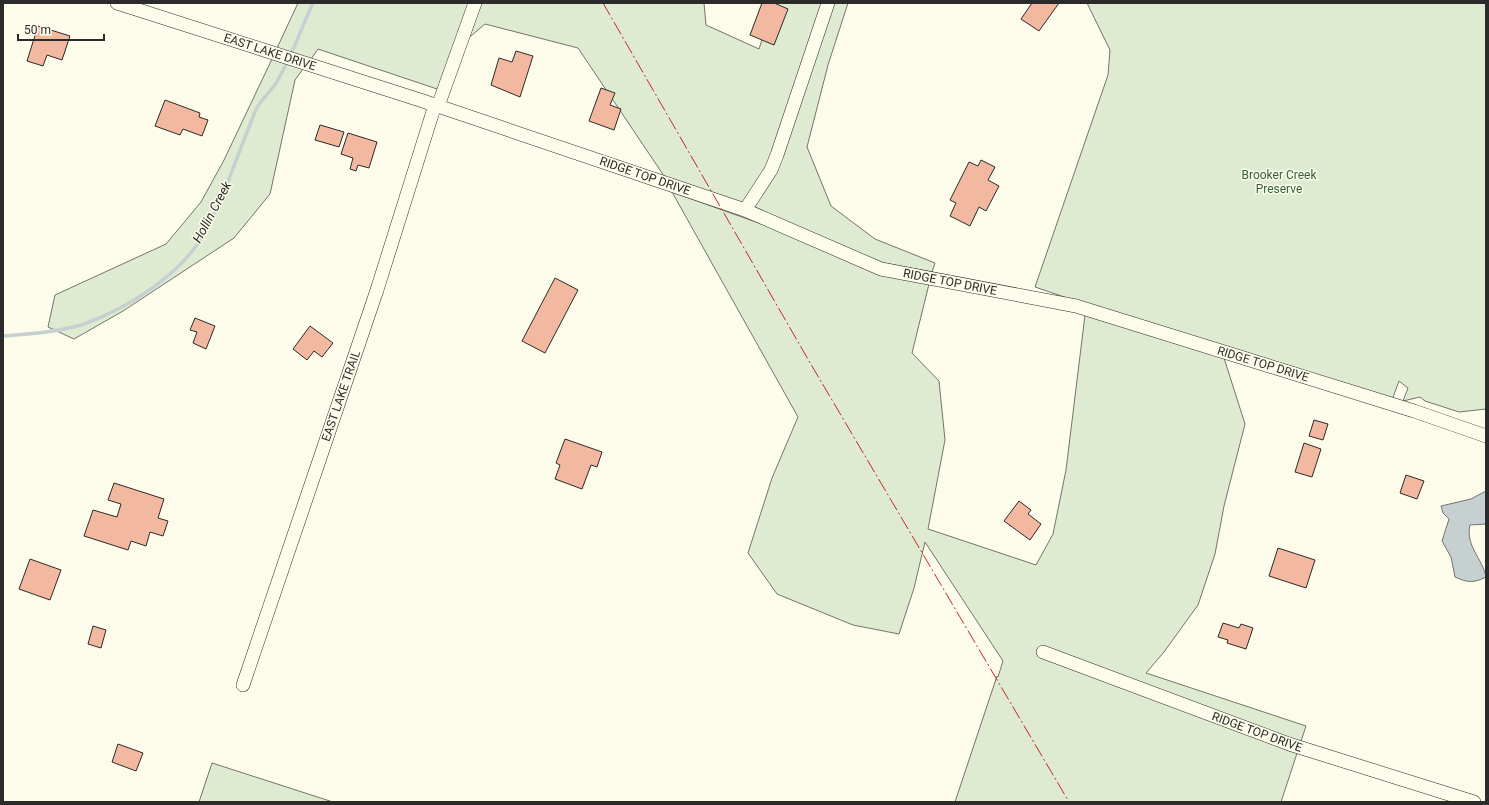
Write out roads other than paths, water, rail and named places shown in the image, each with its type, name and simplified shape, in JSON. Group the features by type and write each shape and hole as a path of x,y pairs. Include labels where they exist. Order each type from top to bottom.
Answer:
{"street":[{"name":"EAST LAKE DRIVE","path":"117,3 432,104"},
{"name":"EAST LAKE TRAIL","path":"243,685 377,290 432,104 475,3"},
{"path":"745,210 771,170 828,3"},
{"name":"RIDGE TOP DRIVE","path":"432,104 745,210 881,269 1076,306 1414,411 1486,436"},
{"name":"RIDGE TOP DRIVE","path":"1043,652 1289,744 1474,802"}],"waterway":[{"name":"Hollin Creek","path":"3,336 64,329 100,318 151,289 181,264 193,250 211,220 225,190 257,108 274,87 291,54 313,3"}],"park label":[{"name":"Brooker Creek Preserve","path":"1279,182"}]}
